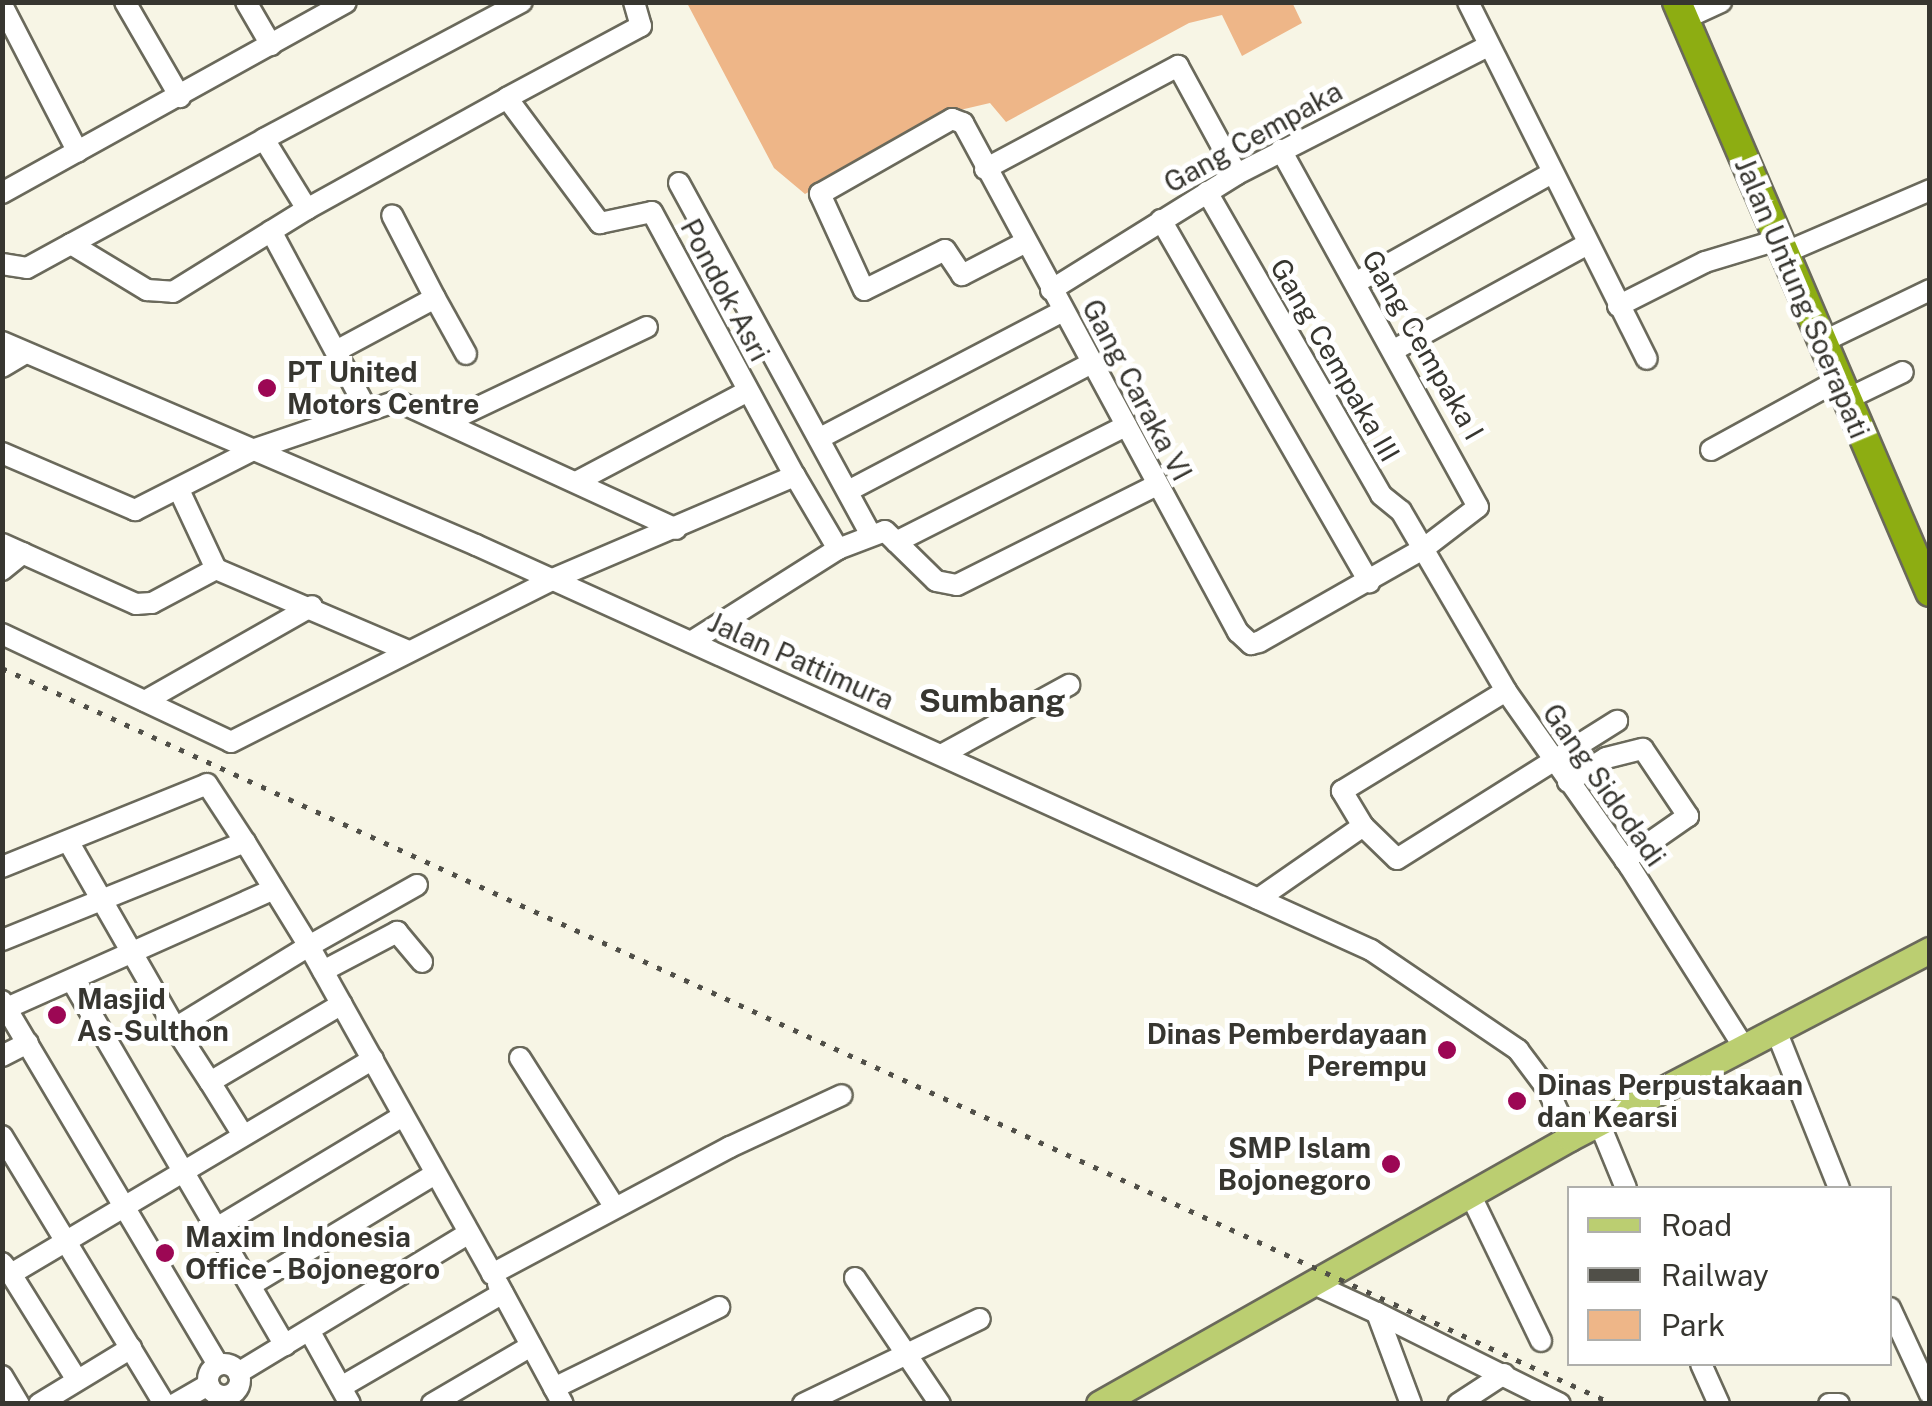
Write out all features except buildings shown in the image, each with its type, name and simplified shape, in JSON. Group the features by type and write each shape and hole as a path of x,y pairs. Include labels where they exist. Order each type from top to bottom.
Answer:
{"highway":[{"name":"Jalan Untung Soerapati","path":"1681,11 1820,343 1930,592"}],"main road":[{"path":"1099,1404 1326,1280 1570,1138 1776,1034 1930,950"}],"street":[{"path":"126,2 180,97"},
{"path":"246,2 271,45"},
{"path":"2,192 346,2"},
{"path":"2,264 27,268 522,2"},
{"path":"71,244 164,294 307,209 640,26 634,2"},
{"path":"1468,2 1647,359"},
{"path":"1681,11 1720,2"},
{"path":"2,5 78,152"},
{"name":"Gang Cempaka","path":"1052,290 1236,174 1488,46"},
{"path":"984,168 1178,66 1236,174"},
{"name":"Pondok Asri","path":"508,98 600,223 652,212 838,549"},
{"name":"Gang Caraka VI","path":"1024,243 962,275 945,250 864,290 819,199 824,189 952,119 962,123 1157,485 1250,644 1423,549"},
{"path":"264,139 307,209"},
{"name":"Gang Cempaka I","path":"1281,150 1478,500 1474,513 1423,549"},
{"path":"1355,282 1552,173"},
{"path":"679,183 870,532"},
{"path":"1618,306 1705,262 1781,246 1930,190"},
{"name":"Gang Cempaka III","path":"1206,192 1381,495 1401,511 1423,549"},
{"path":"392,215 466,354"},
{"path":"1160,220 1369,582"},
{"path":"271,232 368,410"},
{"path":"1394,350 1588,244"},
{"path":"1820,343 1930,290"},
{"path":"336,351 435,298"},
{"path":"820,438 1064,311"},
{"path":"449,421 647,327"},
{"name":"Jalan Pattimura","path":"2,342 553,579 1371,950 1480,1020 1534,1067 1570,1138"},
{"path":"2,367 25,353"},
{"path":"848,490 1092,362"},
{"path":"1711,450 1841,390 1903,372"},
{"path":"578,480 748,391"},
{"path":"2,454 124,508 179,490 254,449 397,401 578,480 676,529"},
{"path":"896,542 1126,426"},
{"path":"2,634 232,742 553,579 795,476"},
{"path":"691,642 870,532 885,531 936,582 957,585 1157,485"},
{"path":"179,490 216,568 312,606 408,651"},
{"path":"2,544 136,604 216,568"},
{"name":"Gang Sidodadi","path":"1423,549 1506,691 1625,860 1745,1049"},
{"path":"2,570 23,554"},
{"path":"145,701 312,606"},
{"path":"943,754 1069,685"},
{"path":"1506,691 1342,790 1362,826 1397,858 1617,722"},
{"path":"1568,782 1604,759 1643,749 1688,818 1625,860"},
{"path":"2,866 208,784 310,946 559,1396 719,1307"},
{"path":"1258,899 1362,826"},
{"path":"68,841 132,956 244,1136"},
{"path":"2,940 246,842"},
{"path":"175,1028 417,885"},
{"path":"228,1388 127,1206 5,1005 132,956 274,889"},
{"path":"323,971 397,932 422,962"},
{"path":"72,981 285,1345"},
{"path":"210,1082 342,1004"},
{"path":"1776,1034 1838,1186"},
{"path":"2,1056 28,1043"},
{"path":"520,1058 614,1206"},
{"path":"76,1380 5,1265 65,1240 127,1206 372,1060"},
{"path":"492,1274 614,1206 842,1096"},
{"path":"218,1227 403,1116"},
{"path":"1600,1125 1625,1186"},
{"path":"2,1136 164,1404"},
{"path":"251,1285 435,1174"},
{"path":"1471,1196 1541,1342"},
{"path":"175,1404 228,1388 285,1345 469,1233"},
{"path":"856,1278 940,1404"},
{"path":"1326,1280 1376,1313 1560,1404"},
{"path":"310,1332 346,1395 502,1294"},
{"path":"1892,1312 1930,1394"},
{"path":"1376,1313 1411,1404"},
{"path":"803,1404 911,1357 980,1319"},
{"path":"432,1404 531,1346"},
{"path":"39,1404 132,1348"},
{"path":"1702,1366 1719,1404"},
{"path":"1458,1404 1504,1374"},
{"path":"2,1376 20,1404"},
{"path":"1829,1404 1839,1404"}],"green space":[{"path":"1292,2 1302,23 1242,56 1222,15 1189,23 1006,122 990,103 960,110 805,194 774,168 687,3"}],"railway":[{"path":"2,668 1613,1404"}],"place":[{"name":"PT United Motors Centre","path":"267,388"},
{"name":"Masjid As-Sulthon","path":"57,1015"},
{"name":"Dinas Pemberdayaan Perempu","path":"1447,1050"},
{"name":"Dinas Perpustakaan dan Kearsi","path":"1517,1101"},
{"name":"SMP Islam Bojonegoro","path":"1391,1164"},
{"name":"Maxim Indonesia Office - Bojonegoro","path":"165,1253"}],"district":[{"name":"Sumbang","path":"992,701"}]}
